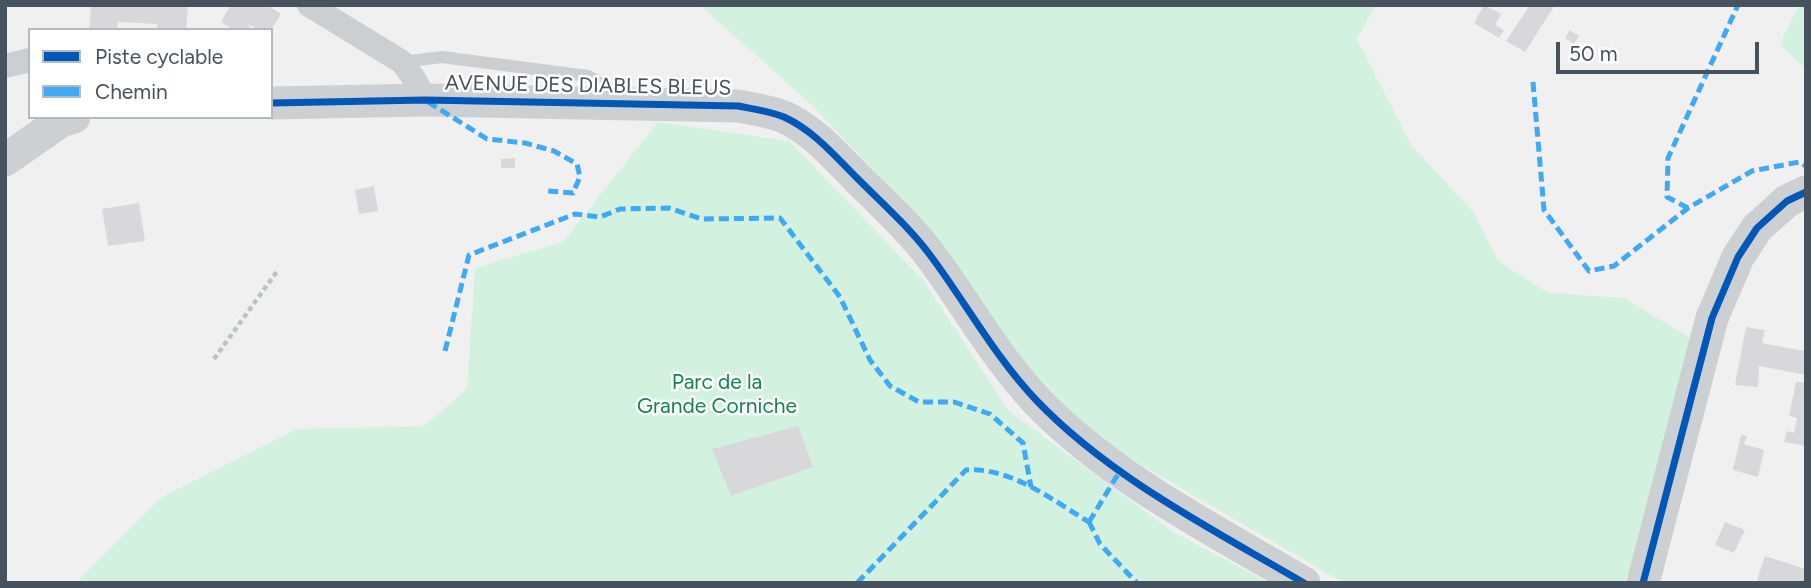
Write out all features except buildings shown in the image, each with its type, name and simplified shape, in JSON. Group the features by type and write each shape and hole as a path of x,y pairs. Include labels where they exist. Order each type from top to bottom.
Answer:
{"main road":[{"name":"AVENUE DES DIABLES BLEUS","path":"273,103 425,100 738,106 785,118 812,134 901,221 929,254 1005,365 1037,401 1076,437 1119,471 1199,522 1304,583"},
{"path":"5,160 68,119"},
{"path":"1643,583 1712,318 1738,257 1757,228 1787,201 1806,192"}],"street":[{"path":"309,5 402,62 425,100"},
{"path":"5,66 28,60"}],"lane":[{"path":"402,62 442,57 588,76 610,89 625,105"}],"path":[{"path":"214,359 278,270"}],"green space":[{"path":"700,5 1376,5 1357,39 1411,145 1473,212 1498,261 1548,293 1624,298 1692,339 1635,559 1624,583 1344,583 1117,451 1070,410 1024,363 937,238 813,106"},
{"path":"1799,5 1806,5 1806,69 1780,44"},
{"name":"Parc de la Grande Corniche","path":"658,122 789,141 923,280 1009,411 1173,532 1270,583 76,583 162,497 297,429 424,426 467,389 475,268 563,242"}],"marked path":[{"path":"1688,208 1667,197 1668,158 1738,5"},
{"path":"1533,82 1544,210 1589,271 1614,266 1688,208 1752,171 1799,162 1806,166"},
{"path":"428,102 487,139 525,143 554,151 577,164 580,177 573,193 548,191"},
{"path":"445,351 469,255 575,214 600,217 620,209 669,208 702,219 780,218 840,297 870,360 890,386 919,402 954,402 990,414 1023,443 1031,487"},
{"path":"857,583 966,470 983,470 1015,479 1089,522"},
{"path":"1089,522 1120,471"},
{"path":"1089,522 1100,544 1137,583"}],"cycle path":[{"path":"273,103 425,100 738,106 795,122 823,144 913,235 1022,384 1066,429 1164,501 1304,583"},
{"path":"1643,583 1712,318 1738,257 1757,228 1787,201 1806,192"}]}
